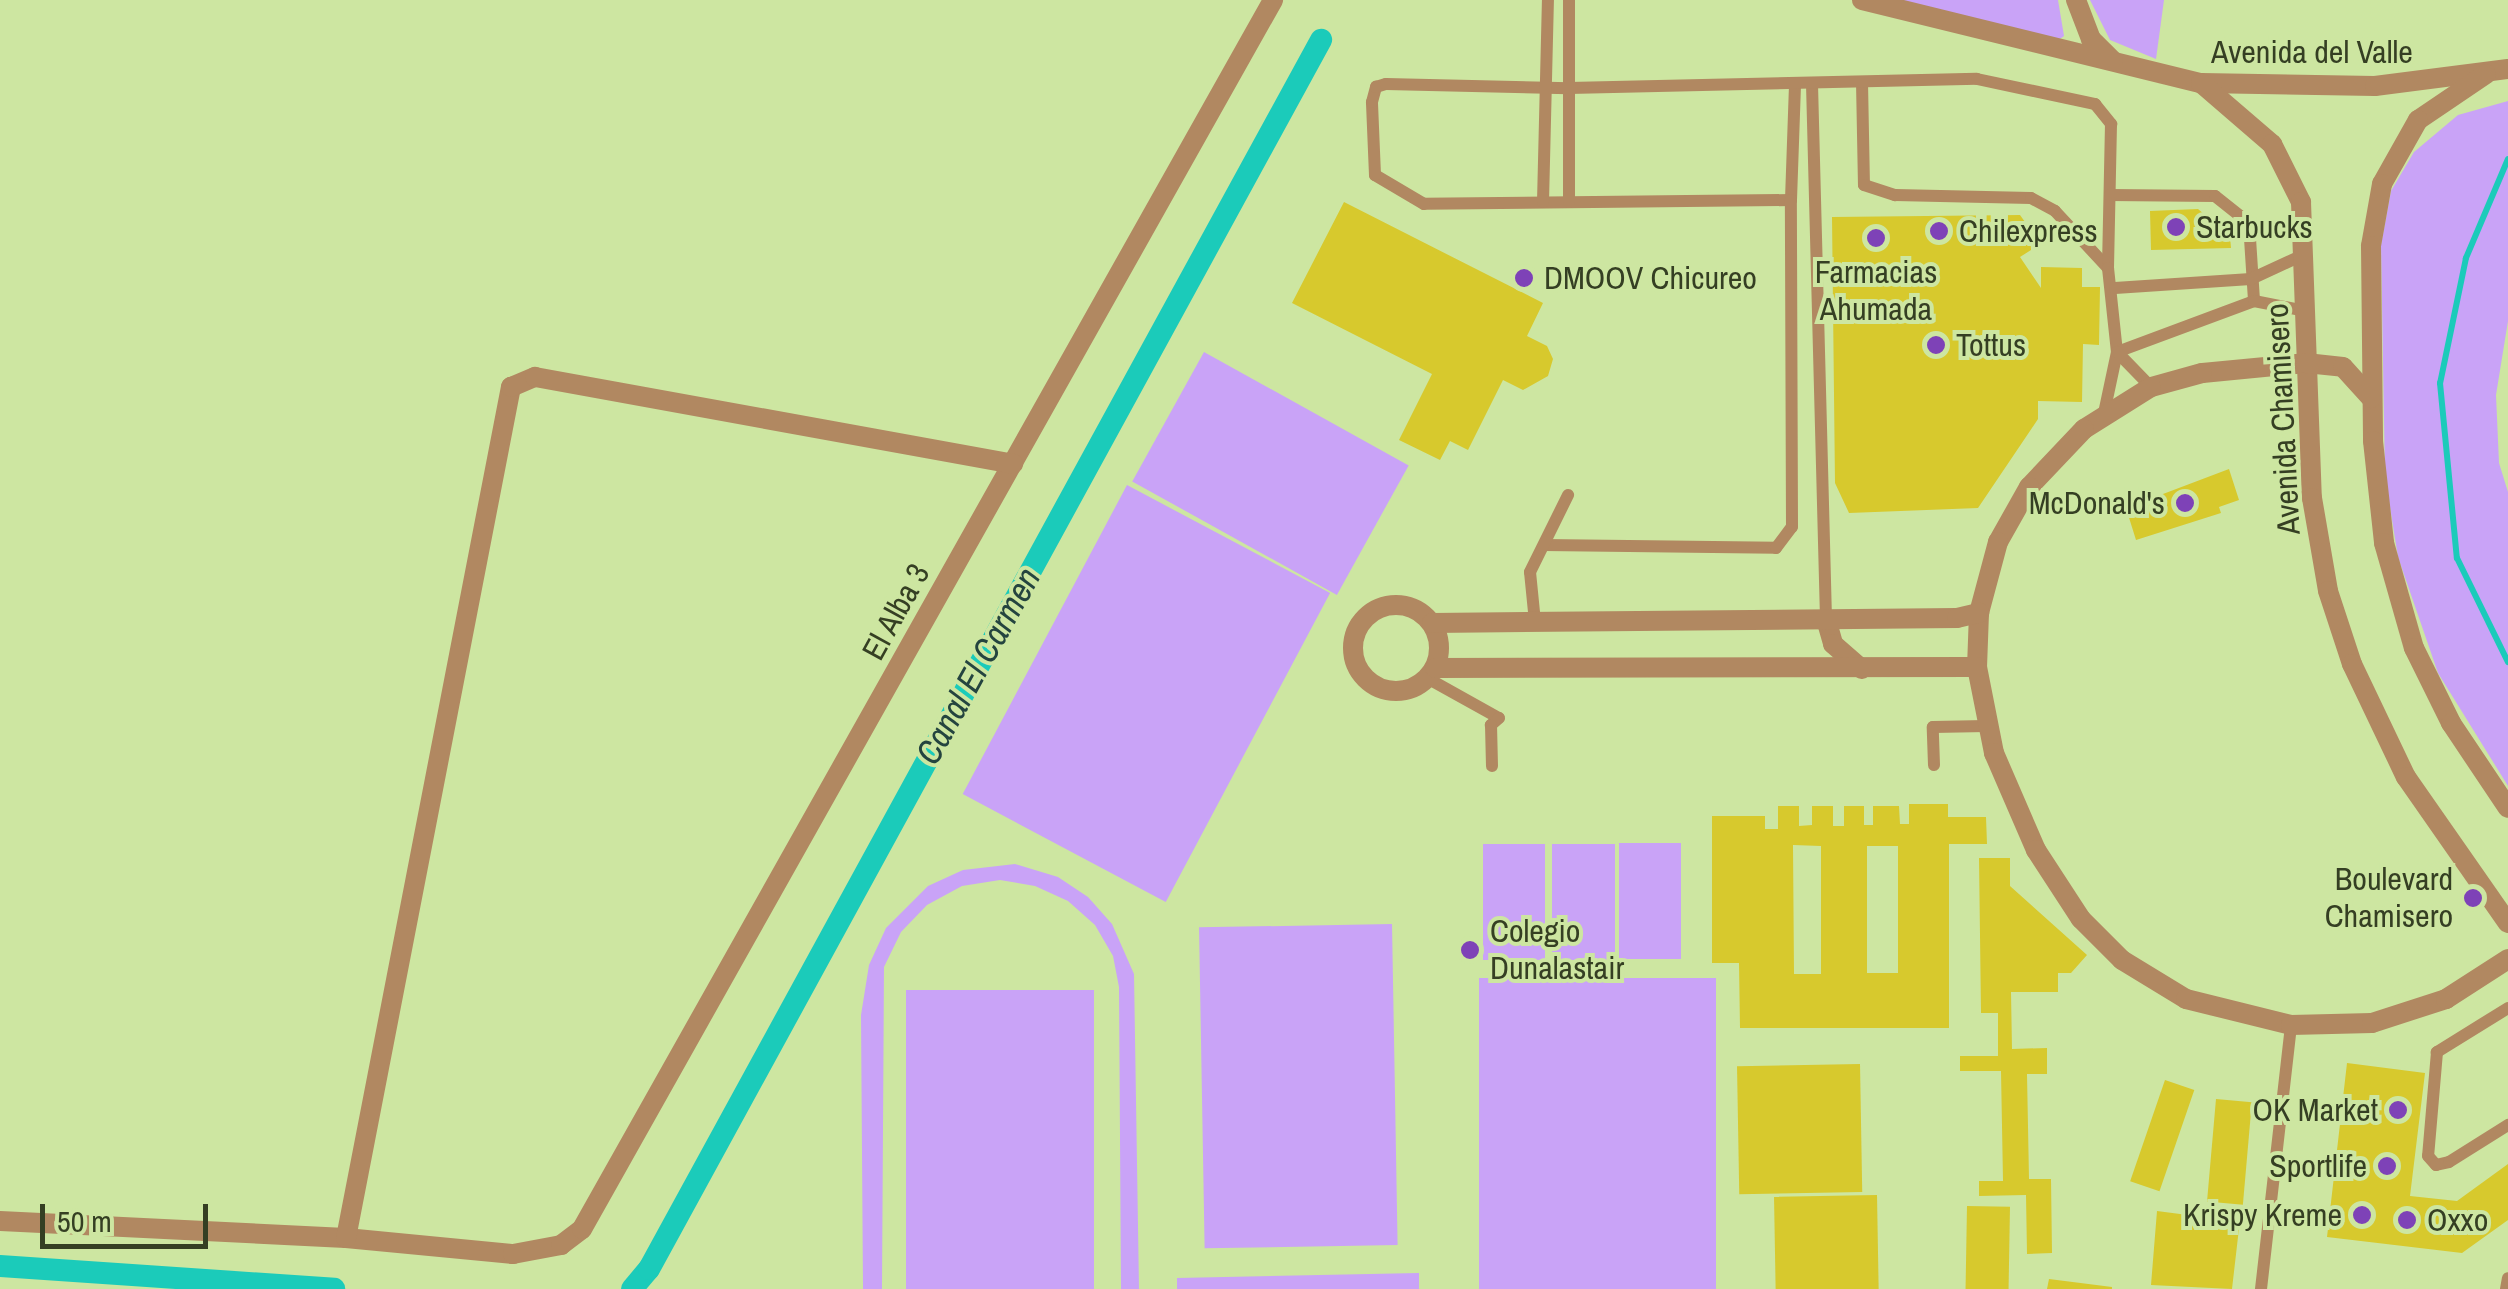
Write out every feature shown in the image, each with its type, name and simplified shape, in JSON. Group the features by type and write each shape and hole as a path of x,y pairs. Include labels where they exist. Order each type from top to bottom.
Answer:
{"street":[{"name":"El Alba 3","path":"346,1238 513,1254 561,1246 602,1200 1272,0"},
{"name":"Avenida del Valle","path":"1862,0 2202,82 2338,87 2508,69"},
{"path":"2076,0 2091,39 2118,64"},
{"path":"2486,74 2418,120 2382,184 2372,246 2372,400 2378,508 2403,616 2451,722 2508,808"},
{"name":"Avenida Chamisero","path":"2202,82 2247,117 2282,159 2301,202 2307,253 2306,364 2315,526 2352,664 2406,777 2508,923"},
{"path":"2372,400 2350,371 2306,364 2202,373 2151,387 2104,413 2046,466 2017,505 1998,542 1979,612 1977,667 1986,726 2036,850 2101,940 2186,999 2291,1025 2400,1016 2456,994 2508,959"},
{"path":"0,1222 346,1238 511,387 536,378 1013,464"},
{"path":"1431,673 1439,638 1432,623 1407,605 1382,606 1363,618 1352,649 1360,672 1384,690 1399,691 1431,673 1977,667"},
{"path":"1432,623 1957,618 1979,612"},
{"path":"1826,619 1833,644 1862,669"}],"lane":[{"path":"1544,202 1548,0"},
{"path":"1569,0 1569,202"},
{"path":"1790,200 1424,204 1376,175 1372,102 1376,87 1386,84 1569,88 1977,78 2095,104 2112,124 2108,268 2115,288 2117,352 2104,413"},
{"path":"1862,82 1864,185 1895,195 2031,198 2055,211 2108,268"},
{"path":"1544,545 1776,548 1792,528 1790,200 1795,84"},
{"path":"1812,84 1826,619"},
{"path":"2110,195 2215,196 2249,223 2254,302"},
{"path":"2115,288 2252,278 2307,253"},
{"path":"2117,352 2254,302 2306,311"},
{"path":"2117,352 2151,387"},
{"path":"1534,622 1530,572 1568,495"},
{"path":"1431,673 1499,718 1491,725 1492,766"},
{"path":"1934,765 1933,726 1986,726"},
{"path":"2508,1008 2437,1052 2428,1156 2436,1164 2449,1162 2508,1125"},
{"path":"2261,1289 2291,1025"},
{"path":"2506,1289 2508,1278"}],"shaded area":[{"path":"1900,0 2058,0 2064,36 2057,41"},
{"path":"2090,0 2164,0 2156,59 2110,40"},
{"path":"2508,101 2508,321 2496,395 2499,463 2508,492 2508,786 2438,673 2398,557 2385,476 2381,245 2391,191 2414,152 2458,115"},
{"path":"1204,352 1409,465 1337,595 1132,481"},
{"path":"1127,485 1330,593 1166,902 963,794"},
{"path":"1619,843 1681,843 1681,959 1619,959"},
{"path":"1483,844 1545,844 1545,960 1483,960"},
{"path":"1552,844 1615,844 1615,960 1552,960"},
{"path":"1015,864 1058,877 1088,897 1112,924 1134,974 1139,1289 1121,1289 1119,987 1113,956 1095,925 1068,901 1035,886 1000,880 962,886 927,905 901,932 884,967 882,1289 863,1289 861,1015 869,965 886,928 928,886 963,870"},
{"path":"1392,924 1398,1245 1205,1248 1199,927"},
{"path":"1479,978 1716,978 1716,1289 1479,1289"},
{"path":"906,990 1094,990 1094,1289 906,1289"},
{"path":"1419,1273 1419,1289 1177,1289 1177,1278"}],"building":[{"path":"1344,202 1543,303 1527,336 1547,346 1553,359 1548,376 1523,390 1503,380 1468,450 1450,441 1440,460 1399,440 1432,374 1292,303"},
{"path":"2198,209 2230,236 2231,248 2151,250 2150,211"},
{"name":"Tottus","path":"2020,215 2030,229 2031,250 2020,257 2041,288 2041,267 2082,268 2082,287 2100,287 2099,345 2083,344 2082,402 2038,401 2038,419 1978,508 1849,513 1835,483 1832,217"},
{"name":"McDonald's","path":"2229,469 2239,500 2219,507 2221,513 2136,540 2126,508"},
{"path":"1909,804 1948,804 1948,817 1986,817 1987,844 1949,844 1949,1028 1740,1028 1739,963 1712,963 1712,816 1765,816 1765,829 1778,829 1778,806 1799,806 1799,826 1812,825 1812,806 1833,806 1833,826 1844,826 1844,806 1864,806 1864,825 1873,825 1873,806 1899,806 1900,824 1909,824","holes":["1793,845 1821,846 1821,974 1794,974","1867,846 1898,846 1898,973 1867,973"]},
{"path":"1979,858 2010,858 2010,886 2087,955 2071,973 2058,973 2058,992 2011,992 2012,1049 2047,1048 2047,1074 2027,1074 2029,1179 2051,1179 2052,1253 2027,1254 2026,1195 1979,1196 1979,1181 2003,1181 2001,1071 1960,1071 1960,1056 1998,1056 1998,1013 1981,1013"},
{"path":"2347,1063 2425,1073 2410,1196 2457,1201 2508,1164 2508,1220 2462,1253 2327,1237"},
{"path":"1860,1064 1862,1192 1739,1194 1737,1066"},
{"path":"2165,1080 2194,1090 2159,1191 2130,1181"},
{"path":"2216,1099 2252,1102 2243,1205 2207,1202"},
{"path":"1877,1195 1879,1289 1776,1289 1774,1197"},
{"path":"1967,1206 2010,1207 2009,1289 1966,1289"},
{"path":"2205,1206 2241,1211 2232,1289 2151,1285 2157,1211 2203,1217"},
{"path":"2049,1279 2112,1287 2112,1289 2047,1289"}],"waterway":[{"name":"Canal El Carmen","path":"632,1289 649,1269 1321,40"},
{"path":"2508,159 2466,258 2440,383 2457,558 2508,662"},
{"name":"Canal El Carmen","path":"0,1266 334,1289"}],"place":[{"name":"Starbucks","path":"2176,227"},
{"name":"Chilexpress","path":"1939,231"},
{"name":"Farmacias Ahumada","path":"1876,238"},
{"name":"DMOOV Chicureo","path":"1524,278"},
{"name":"Tottus","path":"1936,345"},
{"name":"McDonald's","path":"2185,503"},
{"name":"Boulevard Chamisero","path":"2473,898"},
{"name":"Colegio Dunalastair","path":"1470,950"},
{"name":"OK Market","path":"2398,1110"},
{"name":"Sportlife","path":"2387,1166"},
{"name":"Krispy Kreme","path":"2362,1215"},
{"name":"Oxxo","path":"2407,1220"}]}
